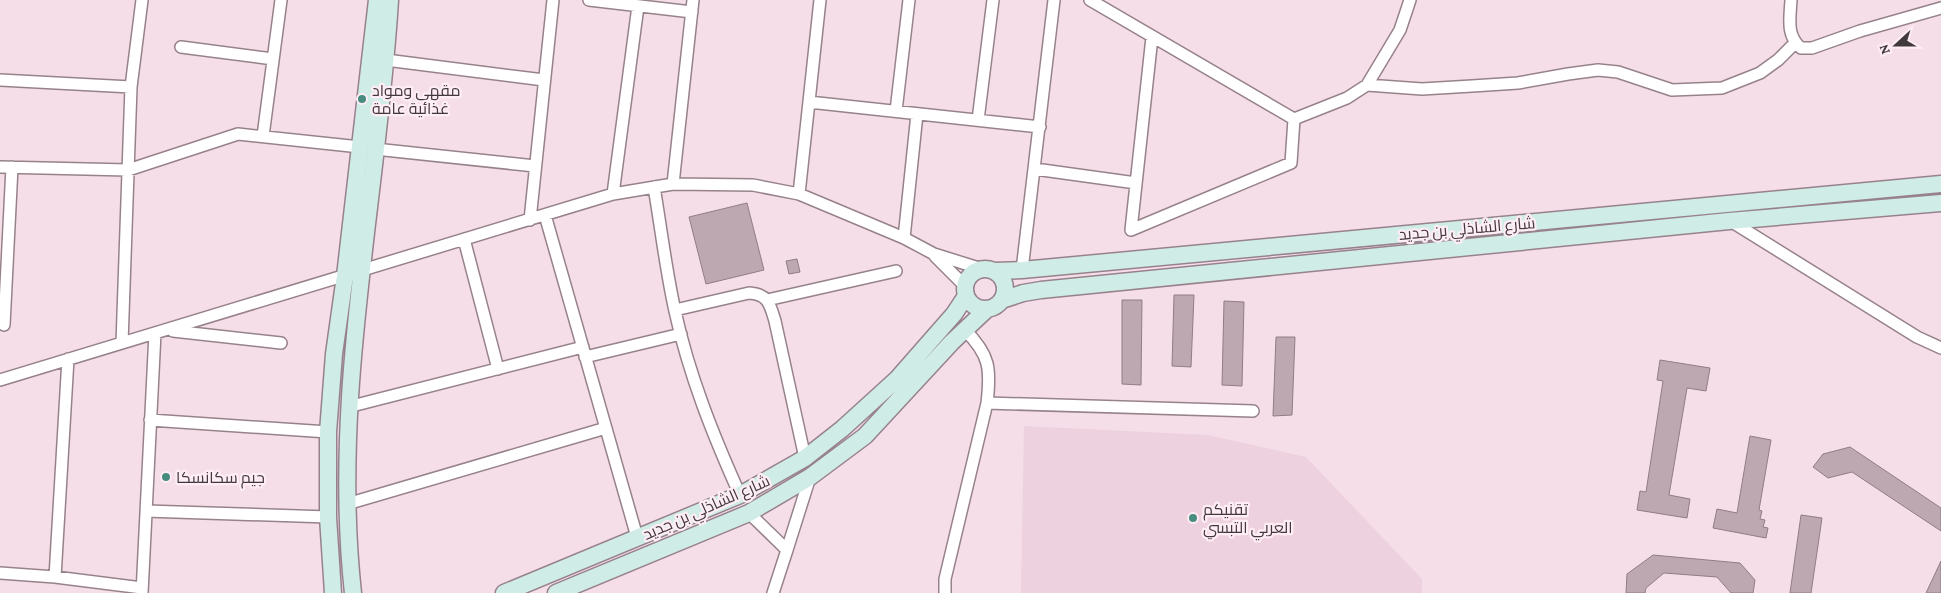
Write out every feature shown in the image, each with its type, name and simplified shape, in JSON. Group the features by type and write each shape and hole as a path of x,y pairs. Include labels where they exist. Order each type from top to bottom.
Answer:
{"main road":[{"path":"353,593 347,504 348,407 361,271 377,0"},
{"path":"333,593 328,517 328,432 334,354 345,276 386,60 390,0"},
{"name":"شارع الشاذلي بن جديد","path":"988,270 1022,270 1941,184"},
{"name":"شارع الشاذلي بن جديد","path":"1002,300 1023,293 1041,290 1729,221 1941,204"},
{"path":"988,270 1001,276 1005,285 1005,295 1002,300 995,307 986,310 972,304 965,291 973,273 988,270"},
{"name":"شارع الشاذلي بن جديد","path":"504,593 740,495 805,458 842,429 897,379 954,314 965,291"},
{"name":"شارع الشاذلي بن جديد","path":"556,593 749,513 810,477 865,436 986,310"}],"street":[{"path":"122,343 131,87 142,0"},
{"path":"263,136 281,0"},
{"path":"530,220 553,0"},
{"path":"589,0 692,12"},
{"path":"673,184 693,0"},
{"path":"799,194 820,0"},
{"path":"896,111 909,0"},
{"path":"978,120 993,0"},
{"path":"1022,270 1054,0"},
{"path":"1090,0 1294,119"},
{"path":"1294,119 1347,98 1367,85 1400,30 1410,0"},
{"path":"1792,0 1791,33 1795,43 1801,48 1812,48 1860,31 1941,8"},
{"path":"613,194 638,6"},
{"path":"1152,37 1131,230 1291,163 1294,119"},
{"path":"1367,85 1422,89 1472,86 1518,83 1598,70 1618,72 1672,90 1722,88 1760,73 1778,60 1795,43"},
{"path":"181,47 273,59"},
{"path":"386,60 544,80"},
{"path":"0,80 131,87"},
{"path":"809,102 1040,127"},
{"path":"904,238 917,114"},
{"path":"4,325 6,167 128,170 238,134 535,166"},
{"path":"1035,169 1136,183"},
{"path":"0,380 613,194 673,184 753,185 799,194 904,238 934,254 988,270"},
{"path":"654,187 680,334 700,398 740,495"},
{"path":"1722,204 1729,221 1917,336 1941,348"},
{"path":"545,215 637,538"},
{"path":"464,239 498,369"},
{"path":"934,254 965,291"},
{"path":"767,300 896,271"},
{"path":"675,310 749,293 758,294 767,300 775,321 805,458"},
{"path":"167,330 281,343"},
{"path":"946,593 945,579 986,403 989,370 984,354 965,330"},
{"path":"0,573 55,577 142,590 155,333"},
{"path":"348,407 498,369 680,334"},
{"path":"55,577 68,359"},
{"path":"986,403 1253,412"},
{"path":"150,420 328,432"},
{"path":"347,504 606,428"},
{"path":"773,593 810,477"},
{"path":"146,511 328,517"},
{"path":"749,513 787,550"}],"shaded area":[{"name":"تقنيكم العربي التبسي","path":"1024,426 1208,435 1306,457 1422,579 1422,593 1021,593"}],"building":[{"path":"747,203 764,270 706,284 689,217"},
{"path":"797,259 800,272 789,274 786,261"},
{"path":"1174,295 1194,295 1191,367 1172,366"},
{"path":"1122,300 1142,300 1141,385 1122,384"},
{"path":"1224,301 1244,302 1242,386 1222,385"},
{"path":"1276,337 1295,337 1292,415 1273,416"},
{"path":"1660,360 1710,368 1706,391 1687,388 1669,495 1690,499 1687,518 1637,510 1640,491 1646,492 1663,381 1657,380"},
{"path":"1750,436 1771,440 1759,510 1762,511 1760,519 1765,520 1763,527 1768,528 1766,538 1713,528 1717,509 1737,513"},
{"path":"1850,447 1941,508 1941,531 1852,472 1828,478 1813,467 1823,454"},
{"path":"1801,515 1822,518 1811,593 1790,593"},
{"path":"1653,555 1740,563 1755,580 1753,593 1731,593 1717,577 1664,573 1646,588 1645,593 1626,593 1627,574"},
{"path":"1941,561 1941,593 1926,593"}],"place":[{"name":"مقهى ومواد غذائية عامة","path":"362,99"},
{"name":"جيم سكانسكا","path":"166,477"},
{"name":"تقنيكم العربي التبسي","path":"1193,518"}]}
